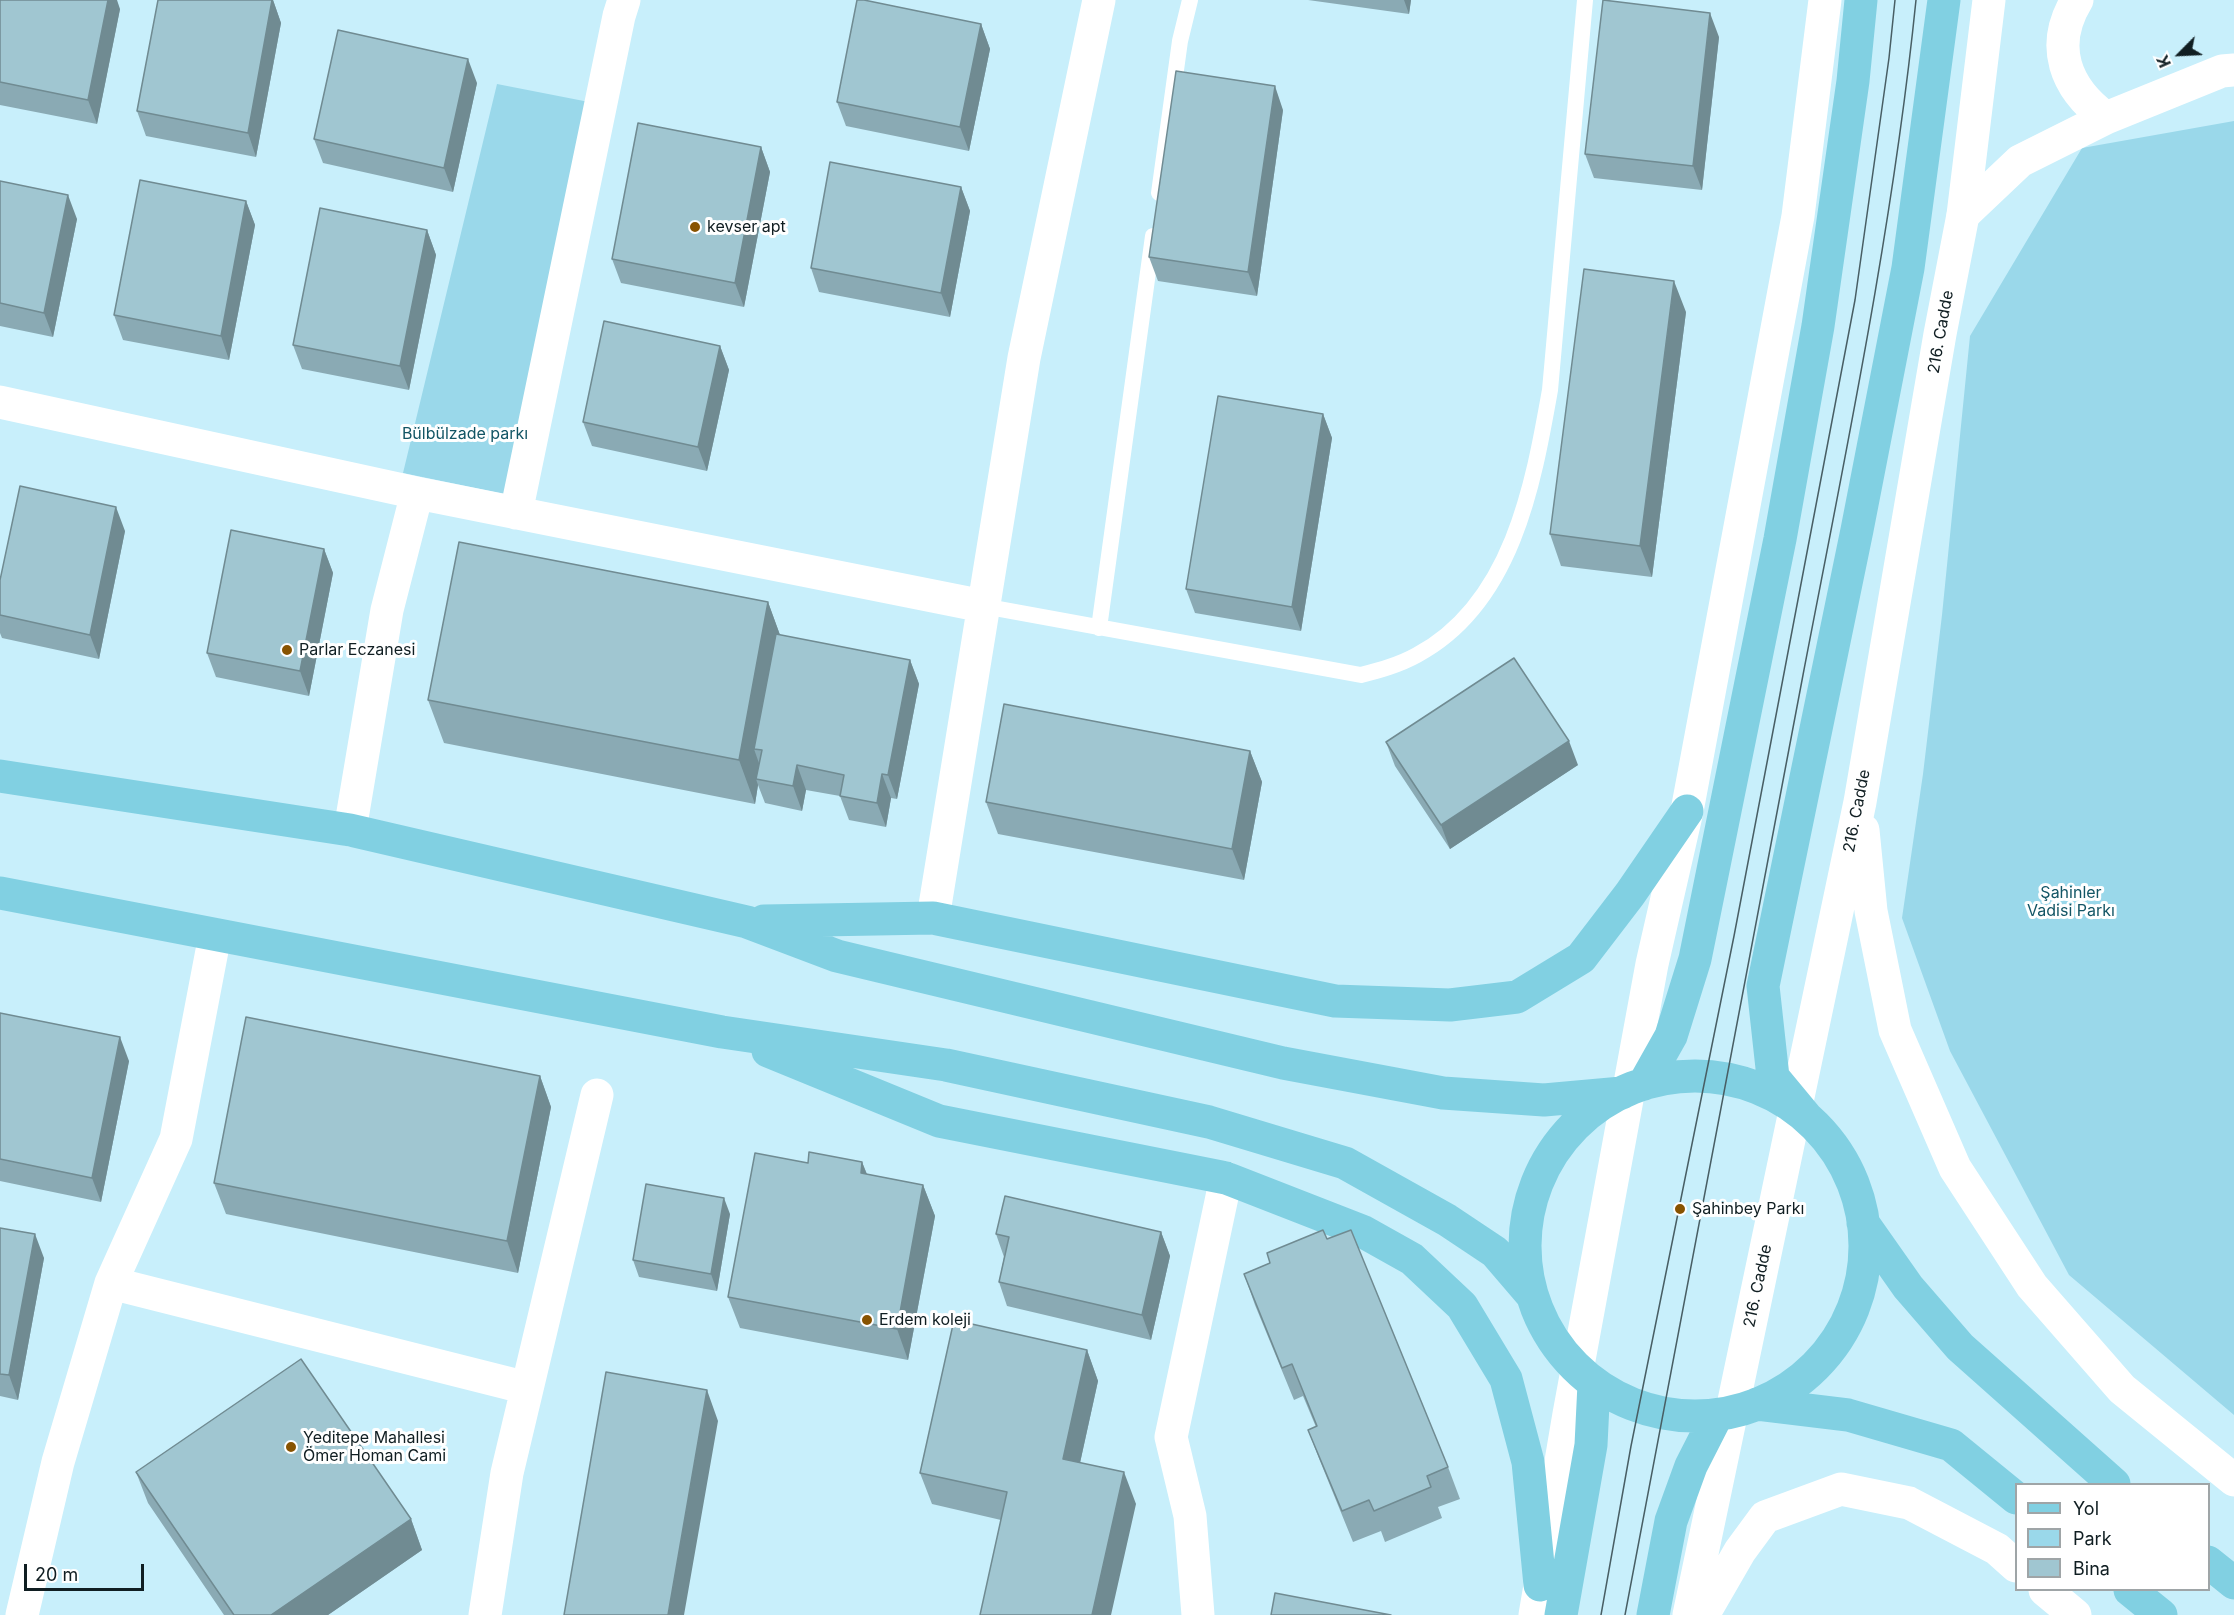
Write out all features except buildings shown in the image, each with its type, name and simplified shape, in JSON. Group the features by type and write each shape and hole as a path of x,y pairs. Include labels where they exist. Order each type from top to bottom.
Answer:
{"main road":[{"path":"1861,0 1853,81 1818,326 1778,551 1695,959 1671,1036 1633,1088 1587,1114 1553,1151 1532,1196 1524,1245 1531,1294 1545,1328 1567,1359 1594,1384 1628,1403 1664,1414 1703,1417 1741,1411 1786,1391 1822,1360 1849,1319 1863,1272 1863,1223 1853,1184 1834,1149 1773,1077 1763,986 1857,530 1908,268 1944,0"},
{"path":"0,776 350,830 747,922 837,956 1283,1063 1443,1093 1544,1100 1633,1088 1660,1079 1691,1075 1723,1078 1753,1086 1782,1100 1807,1118"},
{"path":"747,922 933,918 1335,1001 1450,1005 1517,997 1581,958 1630,894 1688,811"},
{"path":"0,893 722,1032 946,1065 1209,1122 1345,1163 1447,1220 1495,1252 1531,1294"},
{"path":"722,1032 939,1121 1226,1178 1362,1231 1412,1259 1462,1306 1506,1379 1528,1462 1537,1600"},
{"path":"1863,1223 1908,1287 1960,1347 2112,1483"},
{"path":"1561,1615 1591,1445 1594,1384"},
{"path":"1757,1404 1848,1415 1951,1445 2015,1497"},
{"path":"1653,1615 1671,1521 1691,1466 1717,1415"},
{"path":"2210,1564 2234,1583"},
{"path":"2131,1591 2161,1615"}],"street":[{"path":"516,513 624,0"},
{"path":"933,918 1024,358 1099,0"},
{"path":"1537,1600 1652,964 1688,811 1798,216 1825,0"},
{"name":"216. Cadde","path":"1689,1615 1860,802 1940,334 1963,215 1989,0"},
{"path":"2077,0 2065,24 2062,42 2064,60 2069,78 2079,94 2091,108 2106,118"},
{"path":"1963,215 2020,161 2106,118 2222,71 2234,70"},
{"path":"0,402 417,493 983,606"},
{"path":"350,830 387,610 417,493"},
{"path":"1860,802 1871,911 1895,1030 1955,1168 2032,1286 2122,1389 2234,1480"},
{"path":"22,1615 57,1462 111,1283 176,1139 215,935"},
{"path":"485,1615 507,1473 597,1095"},
{"path":"1198,1615 1190,1516 1171,1437 1226,1178"},
{"path":"111,1283 527,1388"},
{"path":"1703,1615 1740,1551 1765,1517 1841,1489 1909,1503 1996,1549 2015,1565"},
{"path":"2046,1591 2075,1615"}],"lane":[{"path":"1099,628 1180,41 1190,0"},
{"path":"983,606 1361,675 1390,667 1417,655 1443,639 1464,620 1498,573 1528,496 1548,400 1585,0"}],"green space":[{"name":"Bülbülzade parkı","path":"497,84 589,102 504,494 403,473"},
{"name":"Şahinler Vadisi Parkı","path":"2234,121 2234,1415 2069,1275 1950,1051 1902,918 1923,774 1942,615 1970,336 2082,148"}],"tram line":[{"path":"1601,1615 1631,1446 1734,936 1855,300 1895,0"},
{"path":"1625,1615 1867,339 1895,170 1916,0"}],"place":[{"name":"kevser apt","path":"695,227"},
{"name":"Parlar Eczanesi","path":"287,650"},
{"name":"Şahinbey Parkı","path":"1680,1209"},
{"name":"Erdem koleji","path":"867,1320"},
{"name":"Yeditepe Mahallesi Ömer Homan Cami","path":"291,1447"}]}
